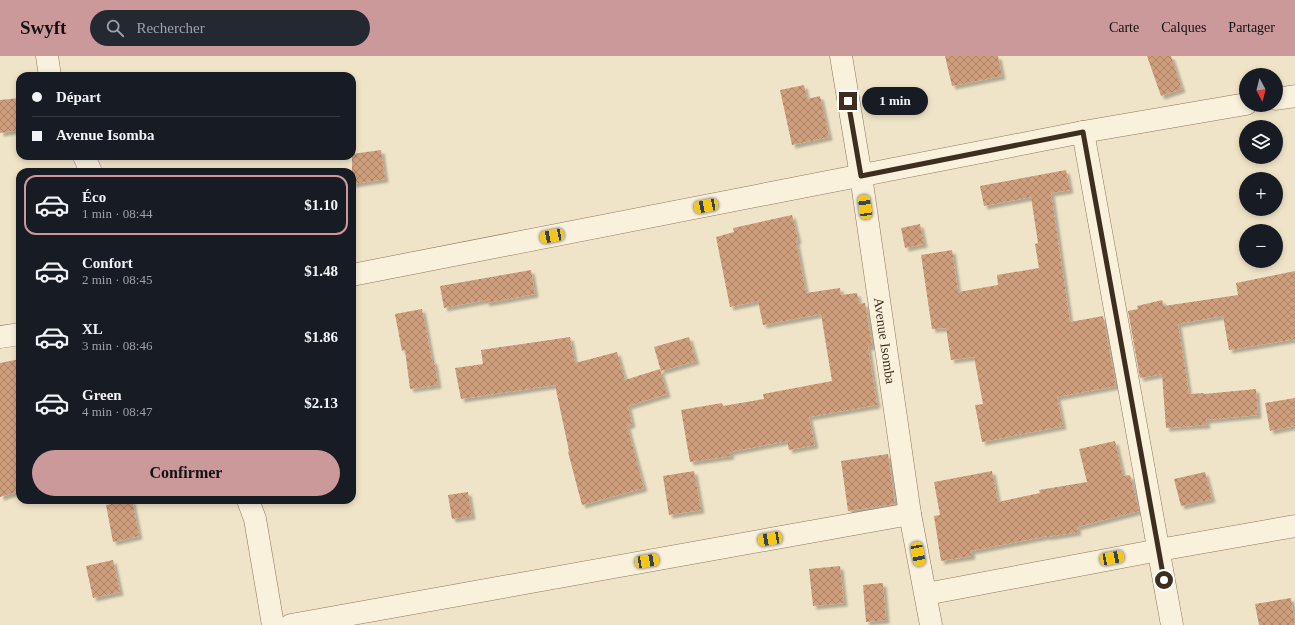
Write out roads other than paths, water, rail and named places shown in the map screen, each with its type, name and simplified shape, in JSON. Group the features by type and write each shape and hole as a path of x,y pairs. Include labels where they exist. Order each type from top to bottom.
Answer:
{"street":[{"path":"47,56 49,72"},
{"name":"Avenue Isomba","path":"841,56 861,176 910,514 931,625"},
{"path":"1283,98 1295,96"},
{"path":"356,275 1083,132 1239,105"},
{"path":"1083,132 1172,625"},
{"path":"0,337 16,335"},
{"path":"249,504 255,519 273,625"},
{"path":"291,625 910,514"},
{"path":"926,594 1295,526"}]}
